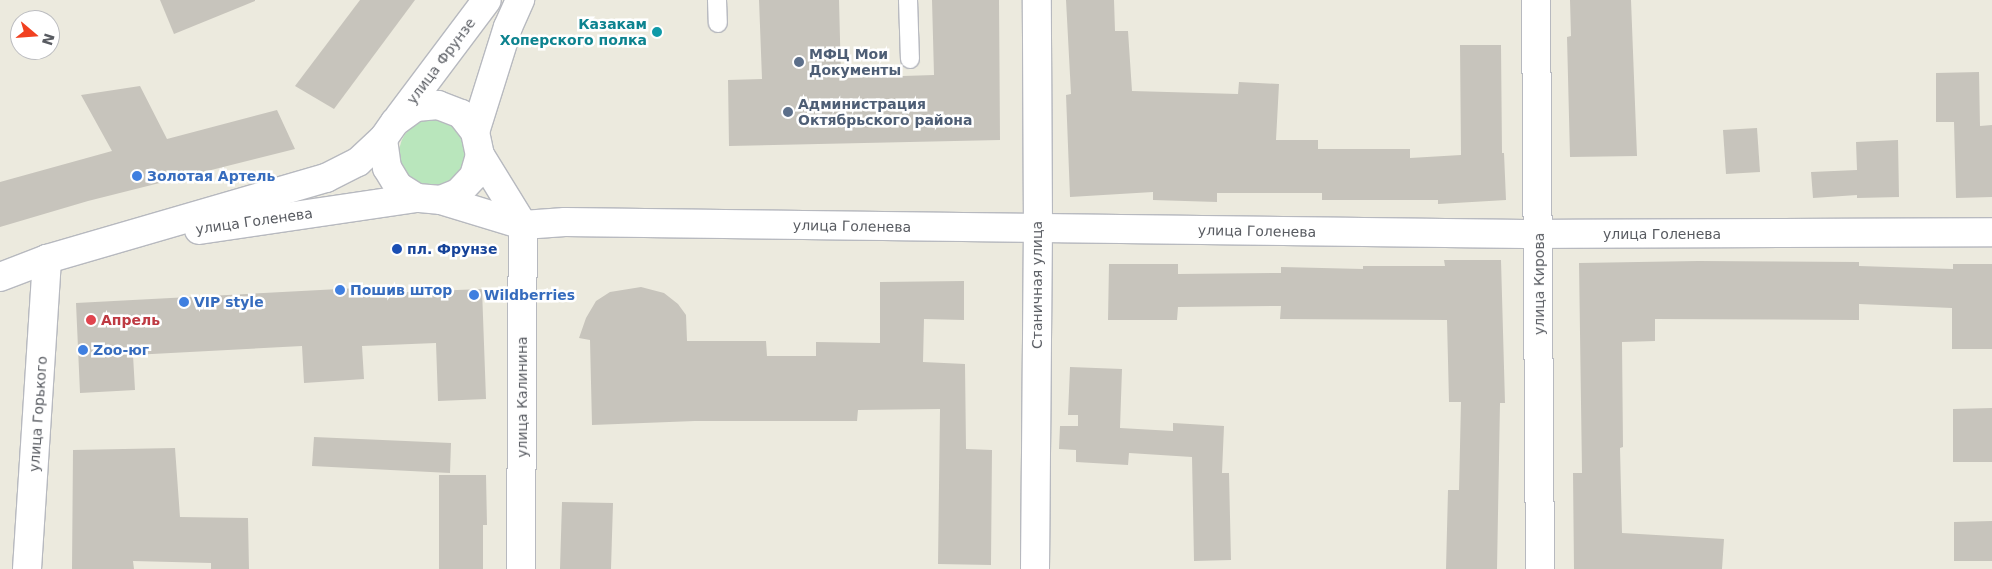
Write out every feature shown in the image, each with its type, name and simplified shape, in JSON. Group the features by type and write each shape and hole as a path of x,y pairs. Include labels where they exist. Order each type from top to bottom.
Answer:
{"street":[{"name":"улица Фрунзе","path":"390,131 487,0"},
{"path":"520,0 508,27 478,143 474,176 458,194 429,199 398,186 387,168 390,131 416,107 438,104 461,114 478,143 523,225"},
{"name":"Станичная улица","path":"1035,569 1038,228 1037,0"},
{"name":"улица Кирова","path":"1536,0 1540,569"},
{"name":"улица Голенева","path":"0,277 47,259 326,178 358,162 390,131"},
{"name":"улица Голенева","path":"91,246 429,199 523,225 565,222 1539,234 1992,232"},
{"name":"улица Калинина","path":"521,569 523,225"},
{"name":"улица Горького","path":"27,569 47,259"}],"lane":[{"path":"717,0 718,23"},
{"path":"908,0 910,59"}],"green space":[{"path":"434,119 453,125 463,135 469,154 463,173 453,183 434,189 415,183 405,173 399,154 405,135 415,125"}],"building":[{"path":"160,0 255,0 255,1 174,34"},
{"path":"360,0 415,0 334,109 295,86"},
{"path":"759,0 839,0 841,78 934,75 932,0 999,0 1000,140 729,146 728,80 762,79"},
{"path":"1066,0 1114,0 1115,31 1128,31 1132,91 1238,94 1239,82 1279,84 1276,140 1318,140 1318,149 1410,149 1410,158 1461,155 1460,45 1501,45 1502,153 1504,153 1506,200 1438,204 1438,200 1322,200 1322,193 1217,193 1217,202 1153,200 1153,192 1070,197 1066,95 1071,94"},
{"path":"1570,0 1631,0 1637,156 1570,157 1567,37 1571,36"},
{"path":"1979,72 1980,126 1992,125 1992,197 1956,198 1954,122 1936,122 1936,73"},
{"path":"140,86 167,139 277,110 295,149 88,201 0,227 0,182 112,151 81,95"},
{"path":"1757,128 1760,172 1726,174 1723,130"},
{"path":"1898,140 1899,197 1857,198 1857,195 1813,198 1811,172 1857,170 1856,142"},
{"path":"1444,260 1501,260 1505,403 1500,403 1497,569 1446,569 1448,490 1459,490 1461,402 1449,402 1447,320 1280,319 1281,306 1178,307 1177,320 1108,320 1109,264 1178,264 1178,274 1281,273 1281,267 1363,269 1363,266 1445,266"},
{"path":"1698,261 1859,262 1859,266 1953,269 1953,264 1992,264 1992,349 1952,349 1952,308 1859,304 1859,320 1655,319 1655,341 1622,342 1623,447 1620,448 1622,533 1724,539 1722,569 1574,569 1573,473 1582,473 1579,263"},
{"path":"964,281 964,320 924,319 923,362 965,364 966,449 992,450 991,565 938,564 940,409 858,410 857,421 695,421 592,425 590,340 579,338 586,318 596,301 610,292 641,287 664,293 678,304 686,315 687,341 766,341 767,356 816,356 816,342 880,343 880,282"},
{"path":"358,288 358,294 482,289 486,399 438,401 436,343 362,346 364,379 304,383 302,346 133,355 135,390 80,393 76,303"},
{"path":"1070,367 1122,369 1120,428 1173,431 1173,423 1224,426 1222,473 1229,473 1231,560 1194,561 1192,457 1129,453 1128,465 1076,462 1076,450 1059,449 1060,426 1078,426 1078,415 1068,415"},
{"path":"1992,408 1992,462 1953,462 1953,409"},
{"path":"314,437 451,443 450,473 312,466"},
{"path":"175,448 180,517 248,518 249,569 211,569 211,563 133,561 134,569 72,569 73,450"},
{"path":"439,475 486,475 487,525 483,525 483,569 439,569"},
{"path":"562,502 613,503 611,569 560,569"},
{"path":"1992,521 1992,561 1954,561 1954,522"}],"place":[{"name":"Казакам Хоперского полка","path":"657,32"},
{"name":"МФЦ Мои Документы","path":"799,62"},
{"name":"Администрация Октябрьского района","path":"788,112"},
{"name":"Золотая Артель","path":"137,176"},
{"name":"пл. Фрунзе","path":"397,249"},
{"name":"Пошив штор","path":"340,290"},
{"name":"Wildberries","path":"474,295"},
{"name":"VIP style","path":"184,302"},
{"name":"Апрель","path":"91,320"},
{"name":"Zoo-юг","path":"83,350"}]}
